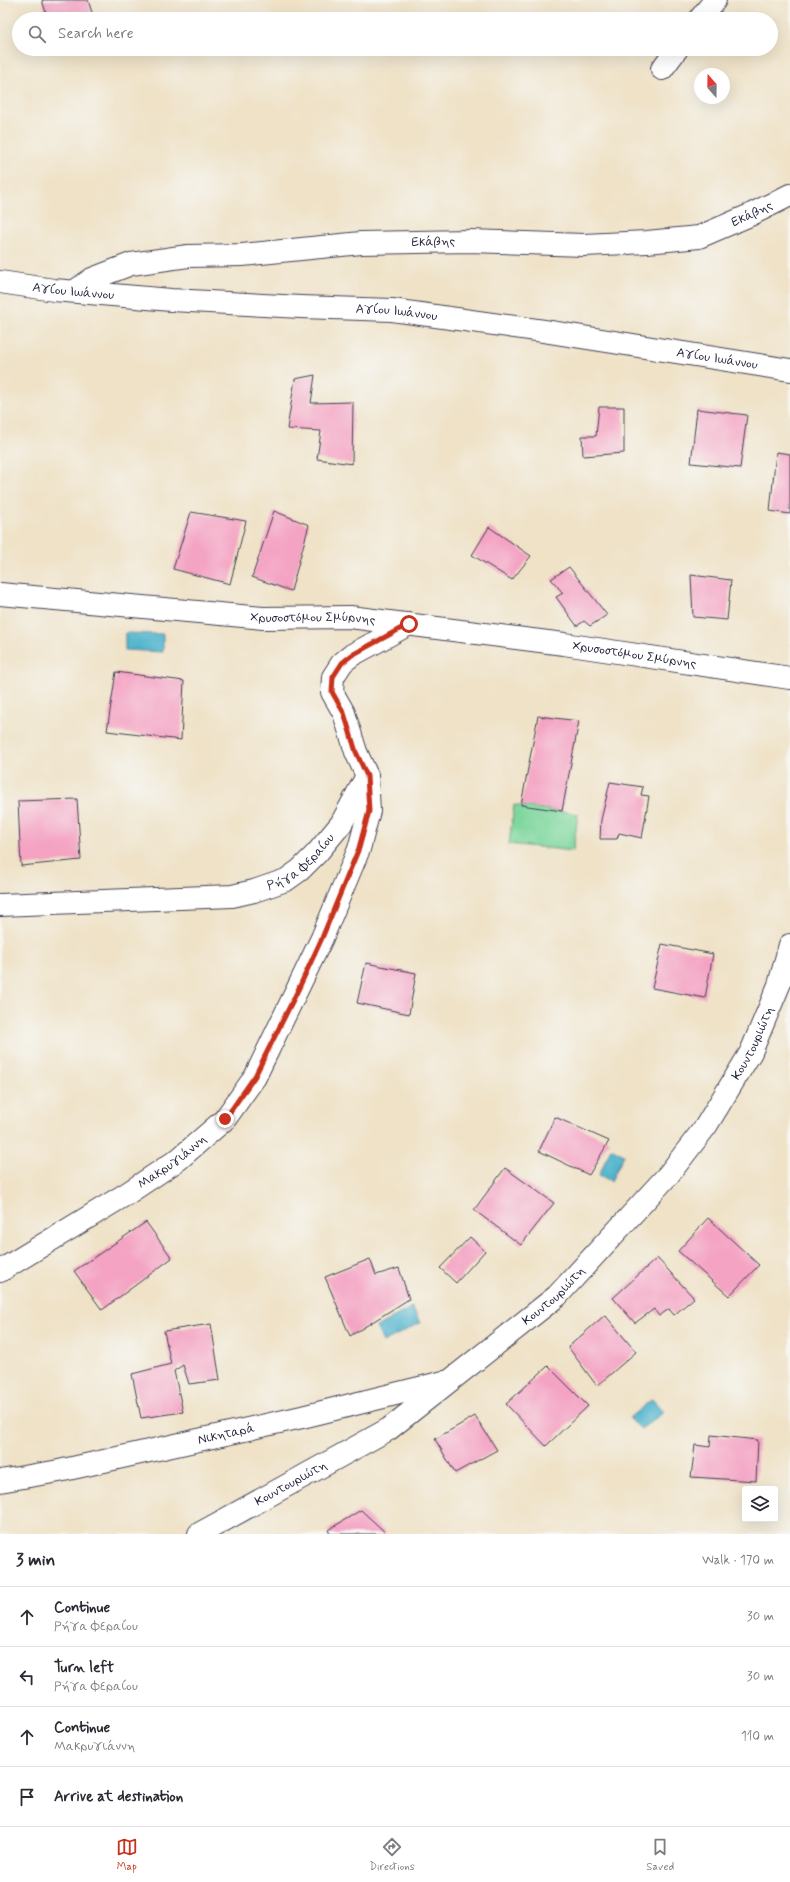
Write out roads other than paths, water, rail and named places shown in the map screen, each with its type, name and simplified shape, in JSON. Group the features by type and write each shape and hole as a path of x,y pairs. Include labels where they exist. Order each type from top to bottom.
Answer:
{"street":[{"path":"706,12 715,0"},
{"path":"662,69 672,56"},
{"name":"Εκάβης","path":"75,291 92,279 131,264 188,256 242,255 361,243 470,241 584,245 647,242 699,236 750,215 790,195"},
{"name":"Αγίου Ιωάννου","path":"0,282 54,290 186,301 392,310 544,331 790,370"},
{"name":"Χρυσοστόμου Σμύρνης","path":"0,594 263,618 350,617 572,645 790,678"},
{"path":"367,776 356,752 344,713 332,692 333,677 342,663 352,655 409,624"},
{"name":"Ρήγα Φεραίου","path":"0,905 232,896 254,891 286,880 317,853 340,824 367,776"},
{"name":"Μακρυγιάννη","path":"0,1271 128,1193 179,1159 225,1119 255,1076 322,938 359,848 369,811 367,776"},
{"name":"Κουντουριώτη","path":"199,1534 389,1429 557,1296 678,1162 706,1126 751,1052 778,985 790,945"},
{"name":"Νικηταρά","path":"0,1481 59,1472 302,1417 452,1380"}],"water":[{"path":"125,633 163,634 163,652 125,650"},
{"path":"611,1148 624,1155 611,1181 599,1175"},
{"path":"412,1307 420,1323 383,1342 376,1327"},
{"path":"652,1399 664,1412 641,1429 629,1418"}]}
